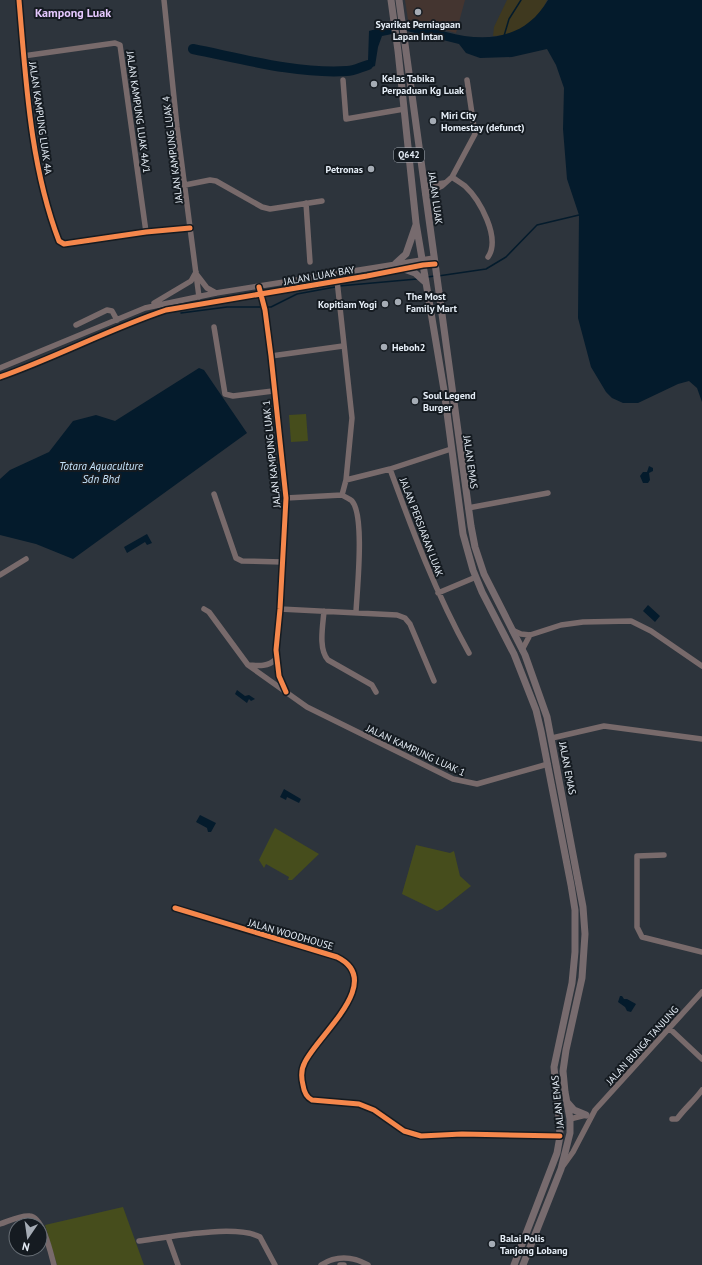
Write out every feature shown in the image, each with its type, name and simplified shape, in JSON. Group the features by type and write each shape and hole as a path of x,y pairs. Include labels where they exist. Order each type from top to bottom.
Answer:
{"main road":[{"name":"JALAN LUAK","path":"391,0 402,51 437,277"},
{"name":"JALAN LUAK","path":"399,0 404,109 416,223 423,262 424,279"},
{"path":"396,263 406,254 416,223"},
{"path":"404,269 424,279"},
{"name":"JALAN EMAS","path":"437,277 468,508 475,547 484,574 522,650 541,697 552,738 583,907 585,934 582,978 564,1060 563,1083 570,1119 567,1150 523,1265"},
{"name":"JALAN EMAS","path":"424,279 463,534 476,578 524,676 538,717 571,885 576,929 572,983 554,1067 560,1136 557,1153 514,1265"},
{"path":"567,1102 574,1110 586,1115"},
{"path":"560,1136 563,1124 570,1119"}],"street":[{"name":"JALAN KAMPUNG LUAK 4A","path":"18,0 35,157 42,189 59,241 64,244 146,232 190,228"},
{"name":"JALAN KAMPUNG LUAK 4","path":"164,0 199,297"},
{"name":"JALAN KAMPUNG LUAK 4A/1","path":"23,52 115,43 120,45 146,232"},
{"path":"343,80 346,119 404,109"},
{"path":"425,194 442,186 452,177 475,134 467,80"},
{"path":"452,177 471,193 489,223 491,230 492,251 488,257"},
{"path":"185,185 210,180 216,181 262,208 270,209 322,201"},
{"path":"424,186 444,183"},
{"path":"306,203 310,262"},
{"name":"JALAN LUAK BAY","path":"199,297 396,263 434,261"},
{"name":"JALAN LUAK BAY","path":"193,304 262,294 404,269 423,262"},
{"path":"0,368 145,308 191,281 196,273 207,288 216,293"},
{"path":"337,280 352,418 346,480 342,495"},
{"name":"JALAN KAMPUNG LUAK 1","path":"259,286 265,310 271,356 273,391 286,498 276,659 279,676 286,692"},
{"path":"145,308 199,297 206,302"},
{"path":"0,377 76,347 138,320 166,310 193,304 199,297"},
{"path":"76,325 107,310 112,311 116,320"},
{"path":"214,327 225,394 233,396 273,391"},
{"path":"271,356 343,346"},
{"path":"346,480 390,469 451,449"},
{"name":"JALAN PERSIARAN LUAK","path":"390,469 416,540 438,593 450,619 469,653"},
{"path":"468,508 548,493"},
{"path":"214,494 236,558 242,561 282,562"},
{"path":"286,498 342,495 352,501 357,511 359,529 356,612"},
{"path":"0,575 26,559"},
{"name":"JALAN PERSIARAN LUAK","path":"438,593 476,578"},
{"name":"JALAN KAMPUNG LUAK 1","path":"204,609 209,612 248,665 307,707 462,782 477,784 548,764"},
{"path":"280,609 356,612 397,615 405,618 410,624 434,680"},
{"path":"324,611 322,649 324,656 328,660 372,685 376,692"},
{"path":"511,629 516,632 530,634 583,622 631,621 651,631 702,666"},
{"path":"522,650 530,634"},
{"path":"248,665 271,664 276,659"},
{"path":"552,738 604,726 702,739"},
{"path":"664,855 637,854 637,927 640,935 642,937 702,952"},
{"name":"JALAN WOODHOUSE","path":"175,908 336,957 345,961 351,968 354,977 354,987 348,1001 338,1017 310,1053 302,1068 304,1089 308,1098 312,1100 359,1104 374,1110 404,1132 421,1136 462,1134 560,1136"},
{"name":"JALAN BUNGA TANJUNG","path":"595,1110 702,992"},
{"path":"670,1028 702,1059"},
{"path":"672,1119 677,1119 686,1106 693,1102 702,1090"},
{"path":"570,1119 586,1115 595,1110"},
{"path":"561,1169 573,1152 595,1110"},
{"path":"0,1224 19,1217 29,1216 37,1219 41,1225 54,1265"},
{"path":"139,1241 201,1232 248,1233 260,1237 275,1265"},
{"path":"168,1237 178,1265"},
{"path":"321,1265 328,1261 343,1257 354,1259 368,1265"}],"shaded area":[{"path":"405,0 465,0 456,33 408,20"}],"green space":[{"path":"306,414 308,441 291,442 289,415"},
{"path":"275,828 319,854 292,880 288,880 289,877 266,864 264,868 259,860"},
{"path":"416,845 450,853 454,851 460,876 471,886 442,909 437,911 402,894"},
{"path":"123,1207 144,1265 57,1265 48,1235 48,1224"}],"sand":[{"path":"507,0 547,0 543,9 535,19 524,27 506,34 493,36 494,27"}],"water":[{"path":"548,0 702,0 702,402 697,388 689,381 678,384 638,403 623,403 612,398 606,392 591,367 578,318 579,215 567,179 563,129 564,88 556,65 547,49 512,57 480,58 466,53 459,44 407,31 382,36 378,47 375,66 358,72 355,66 361,65 368,61 369,31 393,24 413,22 461,35 490,37 504,35 528,23 539,13"},
{"name":"Totara Aquaculture Sdn Bhd","path":"199,368 204,370 247,433 73,559 36,544 0,535 0,479 10,470 49,452 73,421 96,415 115,421"},
{"path":"649,466 653,468 653,471 649,473 650,480 648,483 643,483 640,476 643,472 647,472"},
{"path":"147,534 152,543 147,545 145,542 127,553 124,547"},
{"path":"648,605 660,616 655,622 643,611"},
{"path":"237,690 245,696 249,695 255,699 251,701 249,699 247,703 235,694"},
{"path":"284,789 301,799 299,803 287,797 286,800 280,797"},
{"path":"200,815 216,823 211,832 208,832 207,828 196,822"},
{"path":"620,996 636,1004 631,1012 627,1011 625,1007 618,1002"}],"waterway":[{"path":"504,36 509,19 521,0"},
{"path":"193,49 270,65 308,70 350,71 368,65"},
{"path":"438,276 486,269 506,257 537,225 579,215"},
{"path":"427,277 435,276"},
{"path":"339,286 417,279"},
{"path":"267,307 271,307 297,294 335,287"},
{"path":"181,313 227,307 263,307"}],"cycle path":[{"path":"19,0 27,92 35,153 49,212 59,241 64,244 146,232 190,228"},
{"path":"0,377 166,310 435,264"},
{"path":"259,287 265,310 271,356 286,498 280,609 276,650 279,676 286,692"},
{"path":"175,908 337,957 350,967 354,980 352,994 334,1023 312,1051 302,1070 303,1088 310,1099 359,1104 374,1110 404,1131 421,1136 462,1134 560,1136"}],"place":[{"name":"Syarikat Perniagaan Lapan Intan","path":"418,12"},
{"name":"Kelas Tabika Perpaduan Kg Luak","path":"374,84"},
{"name":"Miri City Homestay (defunct)","path":"433,121"},
{"name":"Petronas","path":"371,169"},
{"name":"The Most Family Mart","path":"398,302"},
{"name":"Kopitiam Yogi","path":"385,304"},
{"name":"Heboh2","path":"384,347"},
{"name":"Soul Legend Burger","path":"415,401"},
{"name":"Balai Polis Tanjong Lobang","path":"492,1244"}],"district":[{"name":"Kampong Luak","path":"73,13"}]}
